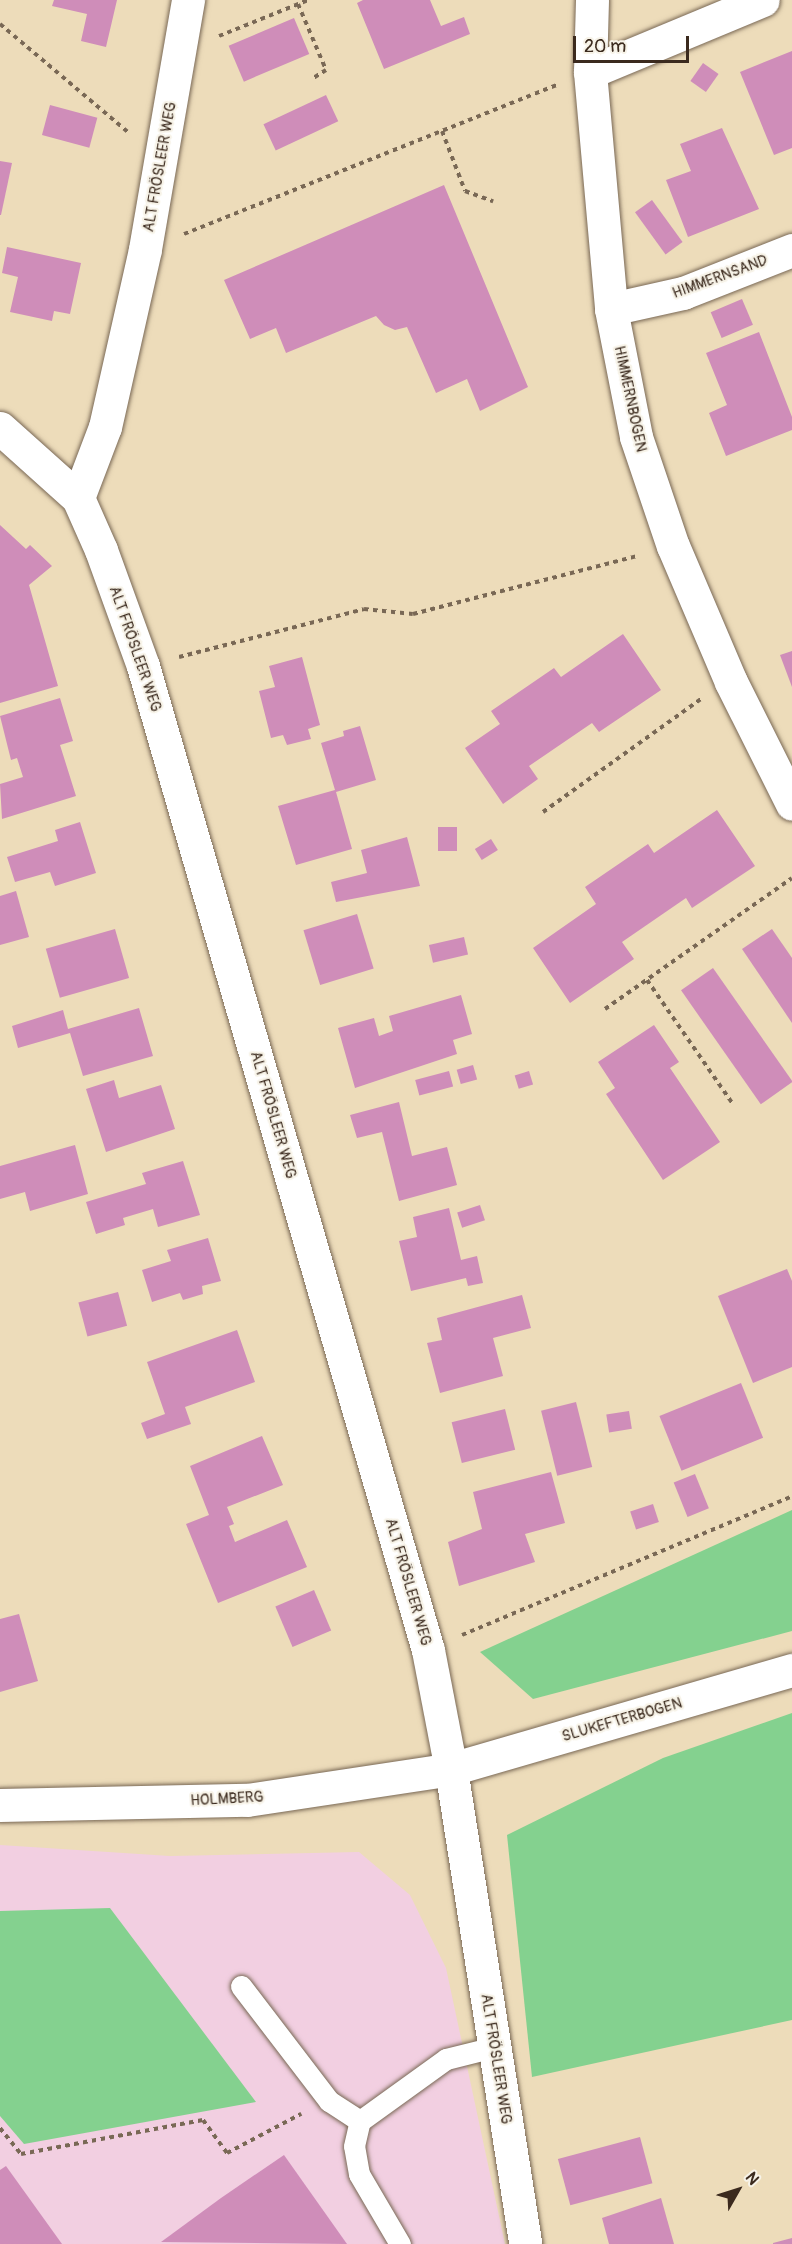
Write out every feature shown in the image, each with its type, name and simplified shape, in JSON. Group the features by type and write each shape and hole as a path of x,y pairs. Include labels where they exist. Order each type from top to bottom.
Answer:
{"street":[{"name":"HIMMERNBOGEN","path":"592,0 590,72 611,309 636,437 673,546 731,682 792,804"},
{"path":"590,72 763,0"},
{"name":"ALT FRÖSLEER WEG","path":"185,16 145,249 105,427 78,498 101,550 144,666 428,1650 451,1769 525,2244"},
{"name":"HIMMERNSAND","path":"611,309 683,293 792,250"},
{"path":"0,428 78,498"},
{"name":"SLUKEFTERBOGEN","path":"451,1769 792,1670"},
{"name":"HOLMBERG","path":"0,1805 247,1800 451,1769"}],"lane":[{"path":"242,1986 329,2101 360,2121"},
{"path":"400,2244 359,2174 354,2146 360,2121 446,2060 494,2047"}],"path":[{"path":"185,16 224,36 308,0"},
{"path":"298,4 326,70 313,78"},
{"path":"0,24 161,160"},
{"path":"145,249 590,72"},
{"path":"442,131 465,191 493,201"},
{"path":"144,666 364,609 413,614 673,546"},
{"path":"543,812 698,700 731,682"},
{"path":"605,1009 792,878"},
{"path":"647,980 734,1104"},
{"path":"428,1650 792,1496"},
{"path":"0,2127 21,2154 203,2120 227,2153 329,2101"}],"shaded area":[{"path":"0,1845 170,1856 359,1852 410,1895 446,1968 505,2244 0,2244"}],"green space":[{"path":"792,1510 792,1631 533,1699 480,1652"},
{"path":"792,1713 792,2020 532,2077 507,1835 663,1758"},
{"path":"110,1908 256,2102 24,2144 0,2116 0,1911"}],"building":[{"path":"54,0 117,0 106,47 81,41 87,14 52,6"},
{"path":"363,0 430,0 441,26 464,17 470,34 384,69 357,3"},
{"path":"294,18 309,54 244,82 229,46"},
{"path":"792,51 792,148 774,155 740,72"},
{"path":"703,63 719,74 706,92 690,81"},
{"path":"326,95 338,121 276,150 263,124"},
{"path":"50,105 97,118 89,148 42,135"},
{"path":"722,128 759,209 688,237 666,180 691,171 680,144"},
{"path":"0,161 12,163 1,215 0,215"},
{"path":"444,185 528,387 480,411 467,379 436,393 407,327 395,330 384,325 376,316 286,353 276,328 250,339 224,280"},
{"path":"652,200 683,242 666,254 635,212"},
{"path":"7,247 81,263 70,314 54,311 52,321 10,312 18,277 2,273"},
{"path":"742,299 753,325 722,338 711,312"},
{"path":"759,332 792,417 792,430 726,456 709,413 727,405 706,353"},
{"path":"0,525 26,549 30,545 52,566 29,585 58,686 0,703"},
{"path":"623,634 661,690 599,732 592,723 529,766 538,779 503,804 465,748 500,724 491,711 554,668 561,677"},
{"path":"792,651 792,687 780,655"},
{"path":"302,657 320,725 308,729 311,739 287,745 283,735 271,738 259,691 275,687 269,666"},
{"path":"60,698 73,741 60,745 76,796 2,819 0,784 23,777 17,758 11,760 0,716"},
{"path":"360,726 376,780 336,792 352,849 296,865 278,806 335,790 321,743 344,736 343,731"},
{"path":"717,810 755,866 692,908 686,898 622,942 634,959 570,1003 533,948 596,904 585,887 648,844 654,853"},
{"path":"80,822 96,873 55,886 50,872 15,882 7,857 58,841 55,830"},
{"path":"438,827 457,827 457,851 438,851"},
{"path":"407,837 420,886 336,902 331,882 367,873 361,850"},
{"path":"491,839 498,850 482,860 475,849"},
{"path":"16,891 29,937 0,945 0,896"},
{"path":"357,914 374,969 320,985 303,930"},
{"path":"115,929 129,978 60,998 46,949"},
{"path":"772,929 792,958 792,1023 742,949"},
{"path":"464,937 468,955 433,963 429,945"},
{"path":"713,968 792,1081 761,1104 681,990"},
{"path":"461,995 472,1034 453,1040 457,1054 355,1088 338,1028 374,1018 379,1036 393,1031 389,1016"},
{"path":"139,1008 153,1056 83,1076 70,1033 18,1048 12,1026 63,1010 68,1029"},
{"path":"654,1025 679,1062 670,1068 720,1142 663,1180 606,1094 615,1088 598,1062"},
{"path":"473,1065 477,1079 461,1084 457,1070"},
{"path":"449,1071 453,1086 419,1096 415,1080"},
{"path":"529,1071 533,1084 519,1089 515,1075"},
{"path":"114,1080 119,1098 161,1085 175,1129 106,1152 86,1089"},
{"path":"399,1102 412,1156 447,1147 457,1185 399,1201 382,1132 357,1138 350,1115"},
{"path":"75,1145 88,1194 30,1211 25,1192 0,1199 0,1166"},
{"path":"183,1161 200,1215 158,1227 153,1209 123,1218 125,1225 96,1234 86,1202 146,1184 142,1173"},
{"path":"480,1205 485,1220 462,1228 457,1212"},
{"path":"449,1208 461,1260 477,1256 483,1283 468,1286 466,1278 411,1291 399,1241 417,1237 413,1217"},
{"path":"208,1238 221,1281 202,1286 203,1294 183,1300 180,1293 152,1302 142,1270 171,1261 167,1250"},
{"path":"787,1269 792,1281 792,1367 753,1383 718,1296"},
{"path":"118,1292 127,1326 87,1336 78,1303"},
{"path":"522,1295 531,1328 493,1338 503,1376 440,1393 427,1343 442,1340 437,1318"},
{"path":"237,1330 255,1382 185,1407 191,1424 147,1439 141,1423 165,1414 147,1362"},
{"path":"741,1383 763,1438 682,1471 659,1416"},
{"path":"576,1402 592,1467 557,1476 541,1411"},
{"path":"505,1409 515,1450 462,1463 452,1422"},
{"path":"629,1411 632,1429 609,1432 606,1415"},
{"path":"262,1436 283,1485 227,1507 234,1524 229,1526 235,1542 287,1520 307,1567 218,1603 186,1524 209,1515 190,1466"},
{"path":"551,1472 565,1523 525,1534 535,1562 459,1586 448,1542 482,1529 473,1492"},
{"path":"695,1474 709,1508 688,1517 674,1483"},
{"path":"653,1504 659,1522 636,1529 630,1511"},
{"path":"314,1590 331,1631 293,1647 275,1606"},
{"path":"19,1614 38,1681 0,1692 0,1619"},
{"path":"640,2137 652,2183 570,2205 558,2159"},
{"path":"284,2155 347,2244 161,2242 221,2198"},
{"path":"6,2166 62,2244 0,2244 0,2170"},
{"path":"661,2198 674,2244 609,2244 602,2218"},
{"path":"792,2238 792,2244 773,2244 773,2243"}]}
